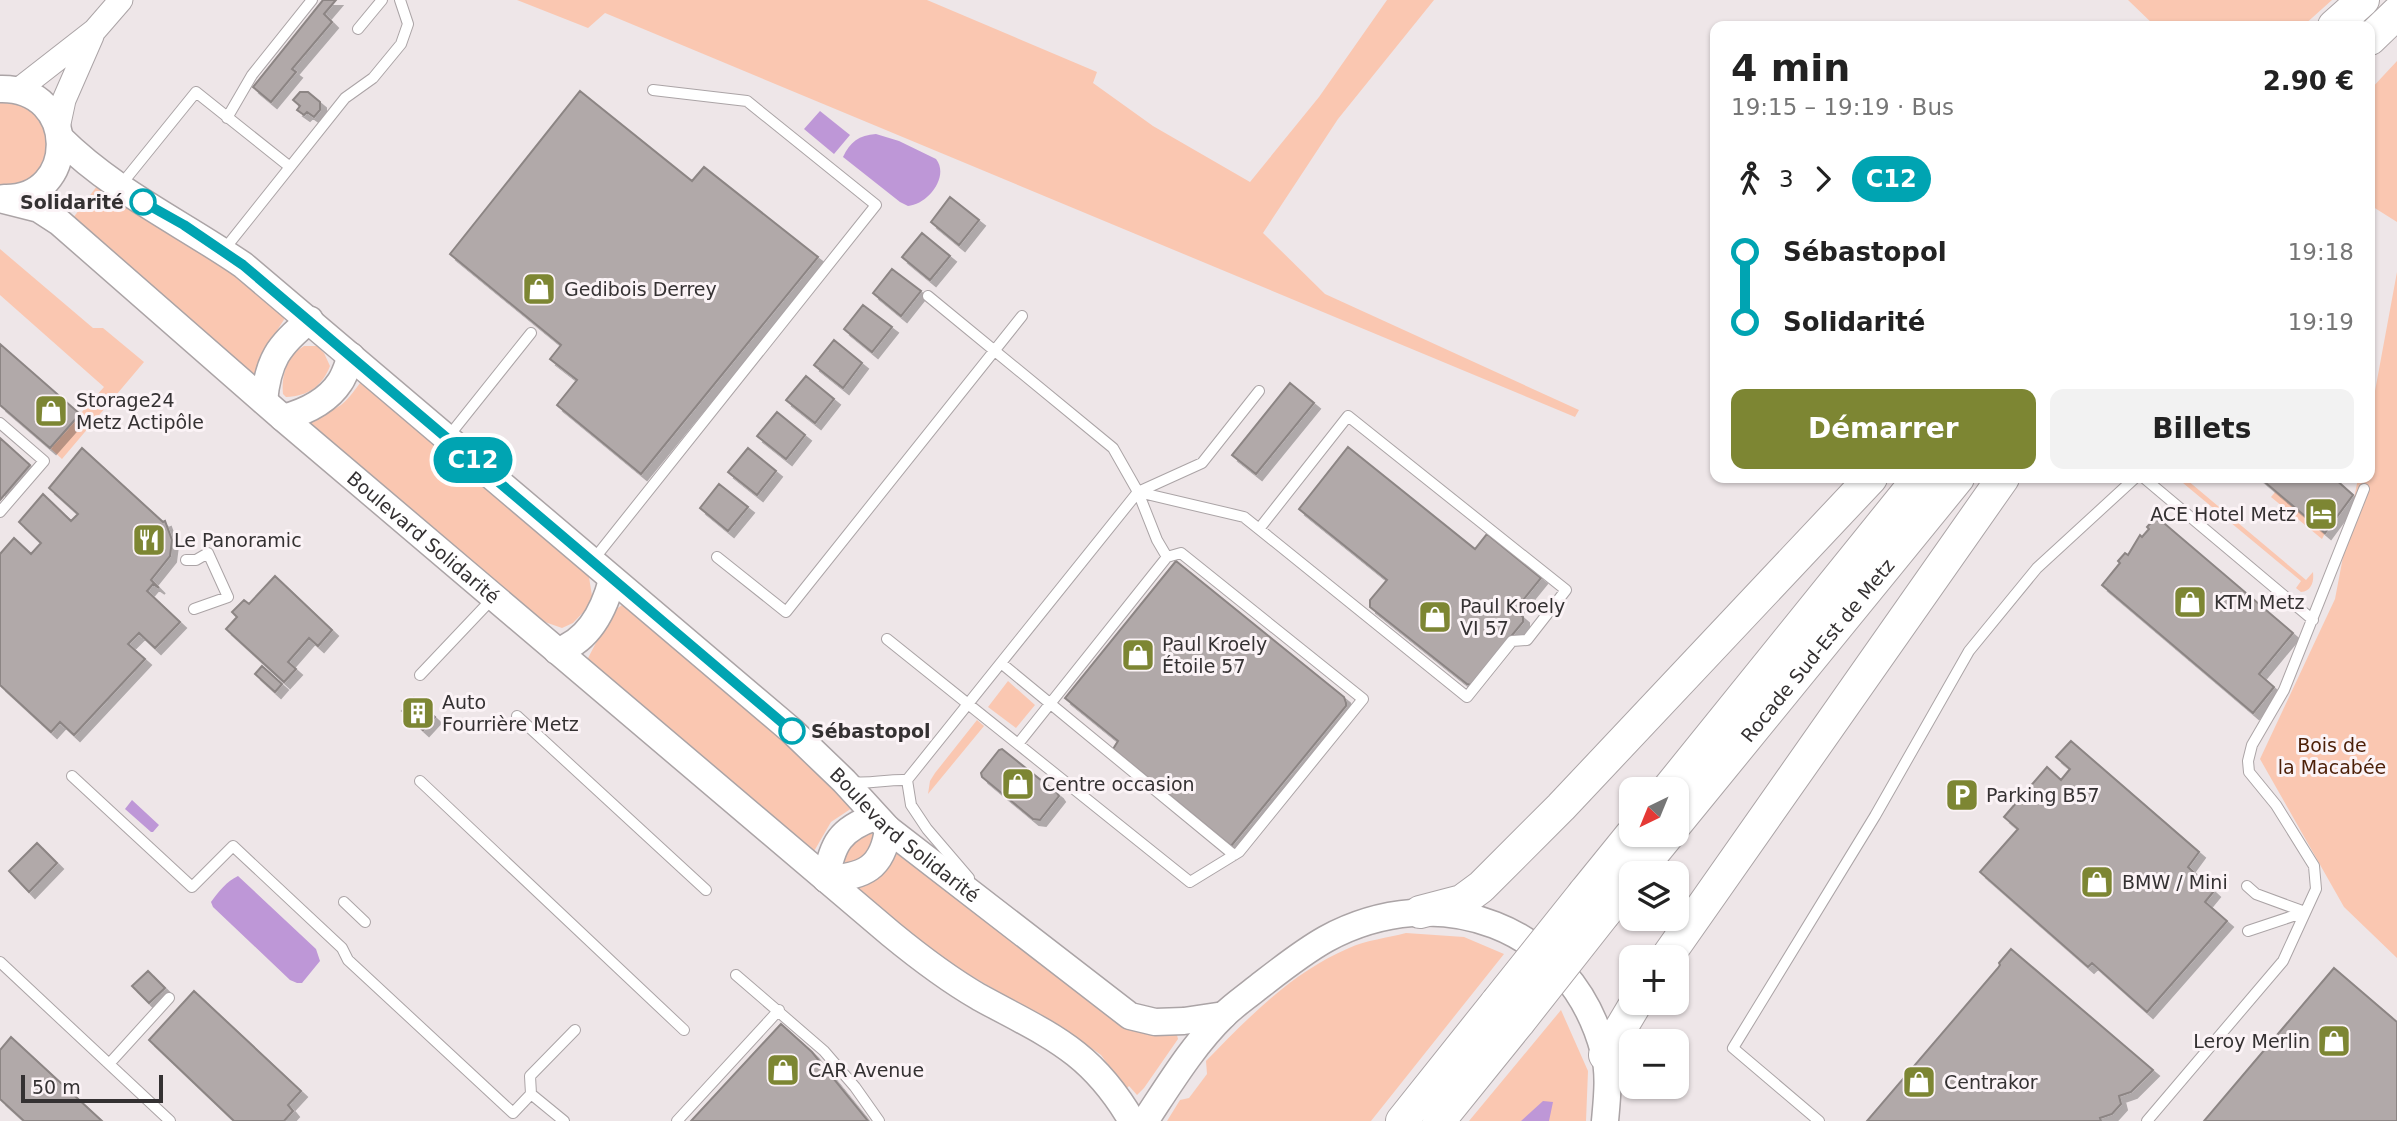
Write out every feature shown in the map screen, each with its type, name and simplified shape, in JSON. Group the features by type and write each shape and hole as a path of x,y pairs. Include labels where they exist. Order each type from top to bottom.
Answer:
{"highway":[{"path":"2339,21 2362,0"},
{"path":"2375,34 2397,13"},
{"path":"1420,912 1462,901 1481,887 1561,807 1866,483"},
{"name":"Rocade Sud-Est de Metz","path":"1678,777 1915,483"},
{"name":"Rocade Sud-Est de Metz","path":"1689,808 1954,483"},
{"path":"1675,945 1999,483"},
{"path":"1402,1121 1508,1012 1594,904 1625,847"},
{"path":"1647,861 1658,847"},
{"path":"1594,904 1619,888"},
{"path":"1439,1121 1508,1012"},
{"path":"1605,1055 1629,1015"}],"main road":[{"name":"Boulevard Solidarité","path":"9,90 38,99 46,107 59,133 97,172 223,251 310,320 792,731 844,781 882,823 1130,1016 1154,1022 1184,1021 1224,1014"},
{"path":"0,199 31,193 45,182 56,166 61,147 59,133"},
{"name":"Boulevard Solidarité","path":"0,199 38,209 59,222 274,410 924,961 977,996 1059,1040 1077,1053 1094,1068 1119,1099 1132,1121"},
{"path":"310,320 284,341 272,360 274,410 303,412 320,403 340,383 351,356"},
{"path":"557,651 570,647 591,628 606,602 612,580"},
{"path":"882,823 886,848 879,860 869,869 850,878 827,880 835,844 846,831 855,825 882,823"},
{"path":"1145,1121 1194,1051 1224,1014 1302,953 1329,937 1358,925 1389,916 1420,912 1456,914 1484,920 1536,948 1564,972 1593,1020 1605,1055 1605,1121"}],"street":[{"path":"9,90 95,30 121,0"},
{"path":"59,133 64,100 95,30"}],"lane":[{"path":"228,118 251,75 312,0"},
{"path":"358,29 382,0"},
{"path":"223,251 345,98 373,78 401,44 408,24 400,0"},
{"path":"591,562 876,205 747,101 653,90"},
{"path":"118,187 196,92 290,167"},
{"path":"928,296 1113,448 1138,492 1157,540 1167,556"},
{"path":"717,557 786,612 1022,316"},
{"path":"447,438 531,333"},
{"path":"995,911 927,829 911,805 907,780 1138,492 1202,463 1259,391"},
{"path":"1138,492 1244,517 1467,697 1512,641 1527,640 1566,590 1348,416 1259,528"},
{"path":"0,423 44,461 0,512"},
{"path":"1819,1121 1733,1048 1875,816 1969,651 2037,568 2130,483"},
{"path":"2150,483 2313,620"},
{"path":"2147,1121 2283,961 2316,888 2315,866 2276,805 2249,772 2248,761 2252,745 2284,690 2364,489"},
{"path":"186,560 208,553 228,597 194,609"},
{"path":"887,639 1190,882 1239,852 1363,699 1181,553 1167,556 1018,744"},
{"path":"420,675 494,597"},
{"path":"1001,663 1234,855"},
{"path":"517,716 706,890"},
{"path":"72,776 192,887 233,846 342,948 348,960 513,1113 531,1094 530,1076 575,1030"},
{"path":"844,781 872,783 887,779 907,780"},
{"path":"420,781 684,1030"},
{"path":"2246,886 2256,894 2305,912"},
{"path":"344,902 365,922"},
{"path":"2248,930 2305,912"},
{"path":"0,962 164,1119"},
{"path":"736,975 824,1051 855,1087 879,1121"},
{"path":"109,1064 169,998"},
{"path":"677,1121 779,1010"},
{"path":"531,1094 564,1121"}],"green space":[{"path":"517,0 927,0 1097,72 1093,83 1153,126 1250,182 1319,97 1387,0 1434,0 1338,119 1263,233 1325,294 1579,410 1575,417 605,13 588,28"},
{"path":"2128,0 2332,0 2309,21 2150,21"},
{"path":"2397,61 2397,222 2375,208 2375,85"},
{"path":"0,103 21,106 36,115 44,129 46,146 43,162 34,175 20,184 0,185"},
{"path":"97,186 138,215 179,237 239,277 287,315 265,349 255,378 73,218"},
{"path":"0,249 93,328 103,328 144,362 62,459 50,448 104,387 0,295"},
{"name":"Bois de la Macabée","path":"2397,272 2397,958 2344,907 2260,759 2335,599 2357,483 2375,483 2375,391"},
{"path":"304,346 317,346 330,366 314,389 301,395 286,397 283,387 286,367 293,355"},
{"path":"363,379 588,571 593,602 573,623 562,628 539,620 311,428 311,421 341,405"},
{"path":"2183,483 2191,483 2306,580 2313,572 2310,588 2301,592 2296,588 2301,581"},
{"path":"2276,491 2325,533 2322,539 2271,497"},
{"path":"625,603 808,759 855,806 831,822 813,853 587,660 612,612"},
{"path":"1008,681 1035,705 1016,728 988,707"},
{"path":"977,720 984,726 928,794 930,781 935,773"},
{"path":"867,834 876,834 874,855 844,867 850,847"},
{"path":"899,848 1176,1031 1178,1039 1137,1095 1129,1086 1126,1089 1101,1055 1073,1035 934,954 855,888 883,870"},
{"path":"1406,933 1464,937 1504,954 1371,1121 1167,1121 1180,1100 1189,1098 1207,1074 1206,1061 1272,997 1328,958 1370,941"},
{"path":"1561,1010 1588,1071 1586,1121 1469,1121"}],"shaded area":[{"path":"820,111 850,135 834,154 804,129"},
{"path":"876,134 899,141 936,159 940,166 938,182 922,201 908,206 900,202 843,157 856,140"},
{"path":"132,800 159,825 153,832 125,809"},
{"path":"238,876 316,949 320,961 302,983 290,980 213,907 211,902 217,894"},
{"path":"1543,1101 1553,1102 1549,1121 1521,1121"}],"building":[{"path":"323,0 336,0 324,14 332,22 292,69 296,72 271,102 253,87"},
{"path":"580,91 692,181 704,167 818,257 641,474 557,405 577,380 550,359 561,345 450,254"},
{"path":"300,92 308,92 320,102 320,110 314,117 297,110 300,106 293,100"},
{"path":"950,197 979,220 959,245 931,222"},
{"path":"922,233 950,256 930,280 902,257"},
{"path":"892,269 921,291 901,316 873,293"},
{"path":"863,305 892,327 872,352 844,329"},
{"path":"834,340 862,363 843,388 814,365"},
{"path":"0,344 80,414 50,448 0,405"},
{"path":"806,376 834,399 815,423 786,400"},
{"path":"1290,383 1314,403 1256,474 1232,455"},
{"path":"777,412 805,435 786,459 757,436"},
{"path":"0,438 30,465 0,500"},
{"path":"1348,447 1475,549 1487,534 1541,578 1515,610 1523,617 1523,622 1471,685 1370,607 1370,600 1387,580 1299,509"},
{"path":"82,448 165,521 172,540 170,556 151,580 159,588 153,584 147,591 180,622 155,648 139,633 128,644 145,659 74,735 60,722 51,732 0,685 0,554 14,538 31,554 41,543 19,522 43,494 71,521 78,514 49,488"},
{"path":"748,448 776,471 757,495 728,472"},
{"name":"ACE Hotel Metz","path":"2266,483 2340,483 2353,495 2325,533"},
{"path":"719,484 748,507 728,531 700,508"},
{"name":"KTM Metz","path":"2155,518 2293,633 2259,674 2274,687 2253,713 2102,585 2120,563 2118,561 2125,553 2128,555"},
{"path":"1176,561 1344,697 1346,703 1231,846 1113,749 1118,741 1065,698"},
{"path":"275,576 332,630 318,646 309,638 288,662 296,669 284,682 226,629 237,617 232,612 244,600 249,604"},
{"path":"262,666 282,684 275,692 255,674"},
{"name":"Auto Fourrière Metz","path":"414,698 435,717 423,730 402,711"},
{"name":"BMW / Mini","path":"2071,741 2199,852 2188,867 2214,891 2205,902 2227,921 2147,1012 2092,963 2088,967 1980,872 2018,829 2004,817 2047,767 2061,780 2070,769 2056,757"},
{"name":"Centre occasion","path":"1002,749 1059,796 1040,820 1033,819 982,777 981,773"},
{"path":"37,843 57,863 29,892 9,871"},
{"path":"2011,949 2153,1070 2131,1092 2119,1096 2121,1104 2112,1114 2100,1118 2101,1121 1867,1121 1998,968"},
{"name":"Leroy Merlin","path":"2334,968 2397,1022 2397,1121 2204,1121"},
{"path":"148,971 165,988 149,1003 132,986"},
{"path":"194,991 301,1091 288,1105 293,1111 284,1121 234,1121 149,1040"},
{"name":"CAR Avenue","path":"781,1024 812,1052 868,1121 691,1121"},
{"path":"11,1037 102,1121 24,1121 0,1099 0,1050"}],"bus line":[{"name":"C12","path":"143,202 184,225 243,265 792,731"}],"place":[{"name":"Solidarité","path":"143,202"},
{"name":"Gedibois Derrey","path":"539,289"},
{"name":"Storage24 Metz Actipôle","path":"51,411"},
{"name":"ACE Hotel Metz","path":"2321,514"},
{"name":"Le Panoramic","path":"149,540"},
{"name":"KTM Metz","path":"2190,602"},
{"name":"Paul Kroely VI 57","path":"1435,617"},
{"name":"Paul Kroely Étoile 57","path":"1138,655"},
{"name":"Auto Fourrière Metz","path":"418,713"},
{"name":"Sébastopol","path":"792,731"},
{"name":"Centre occasion","path":"1018,784"},
{"name":"Parking B57","path":"1962,795"},
{"name":"BMW / Mini","path":"2097,882"},
{"name":"Leroy Merlin","path":"2334,1041"},
{"name":"CAR Avenue","path":"783,1070"},
{"name":"Centrakor","path":"1919,1082"}]}
